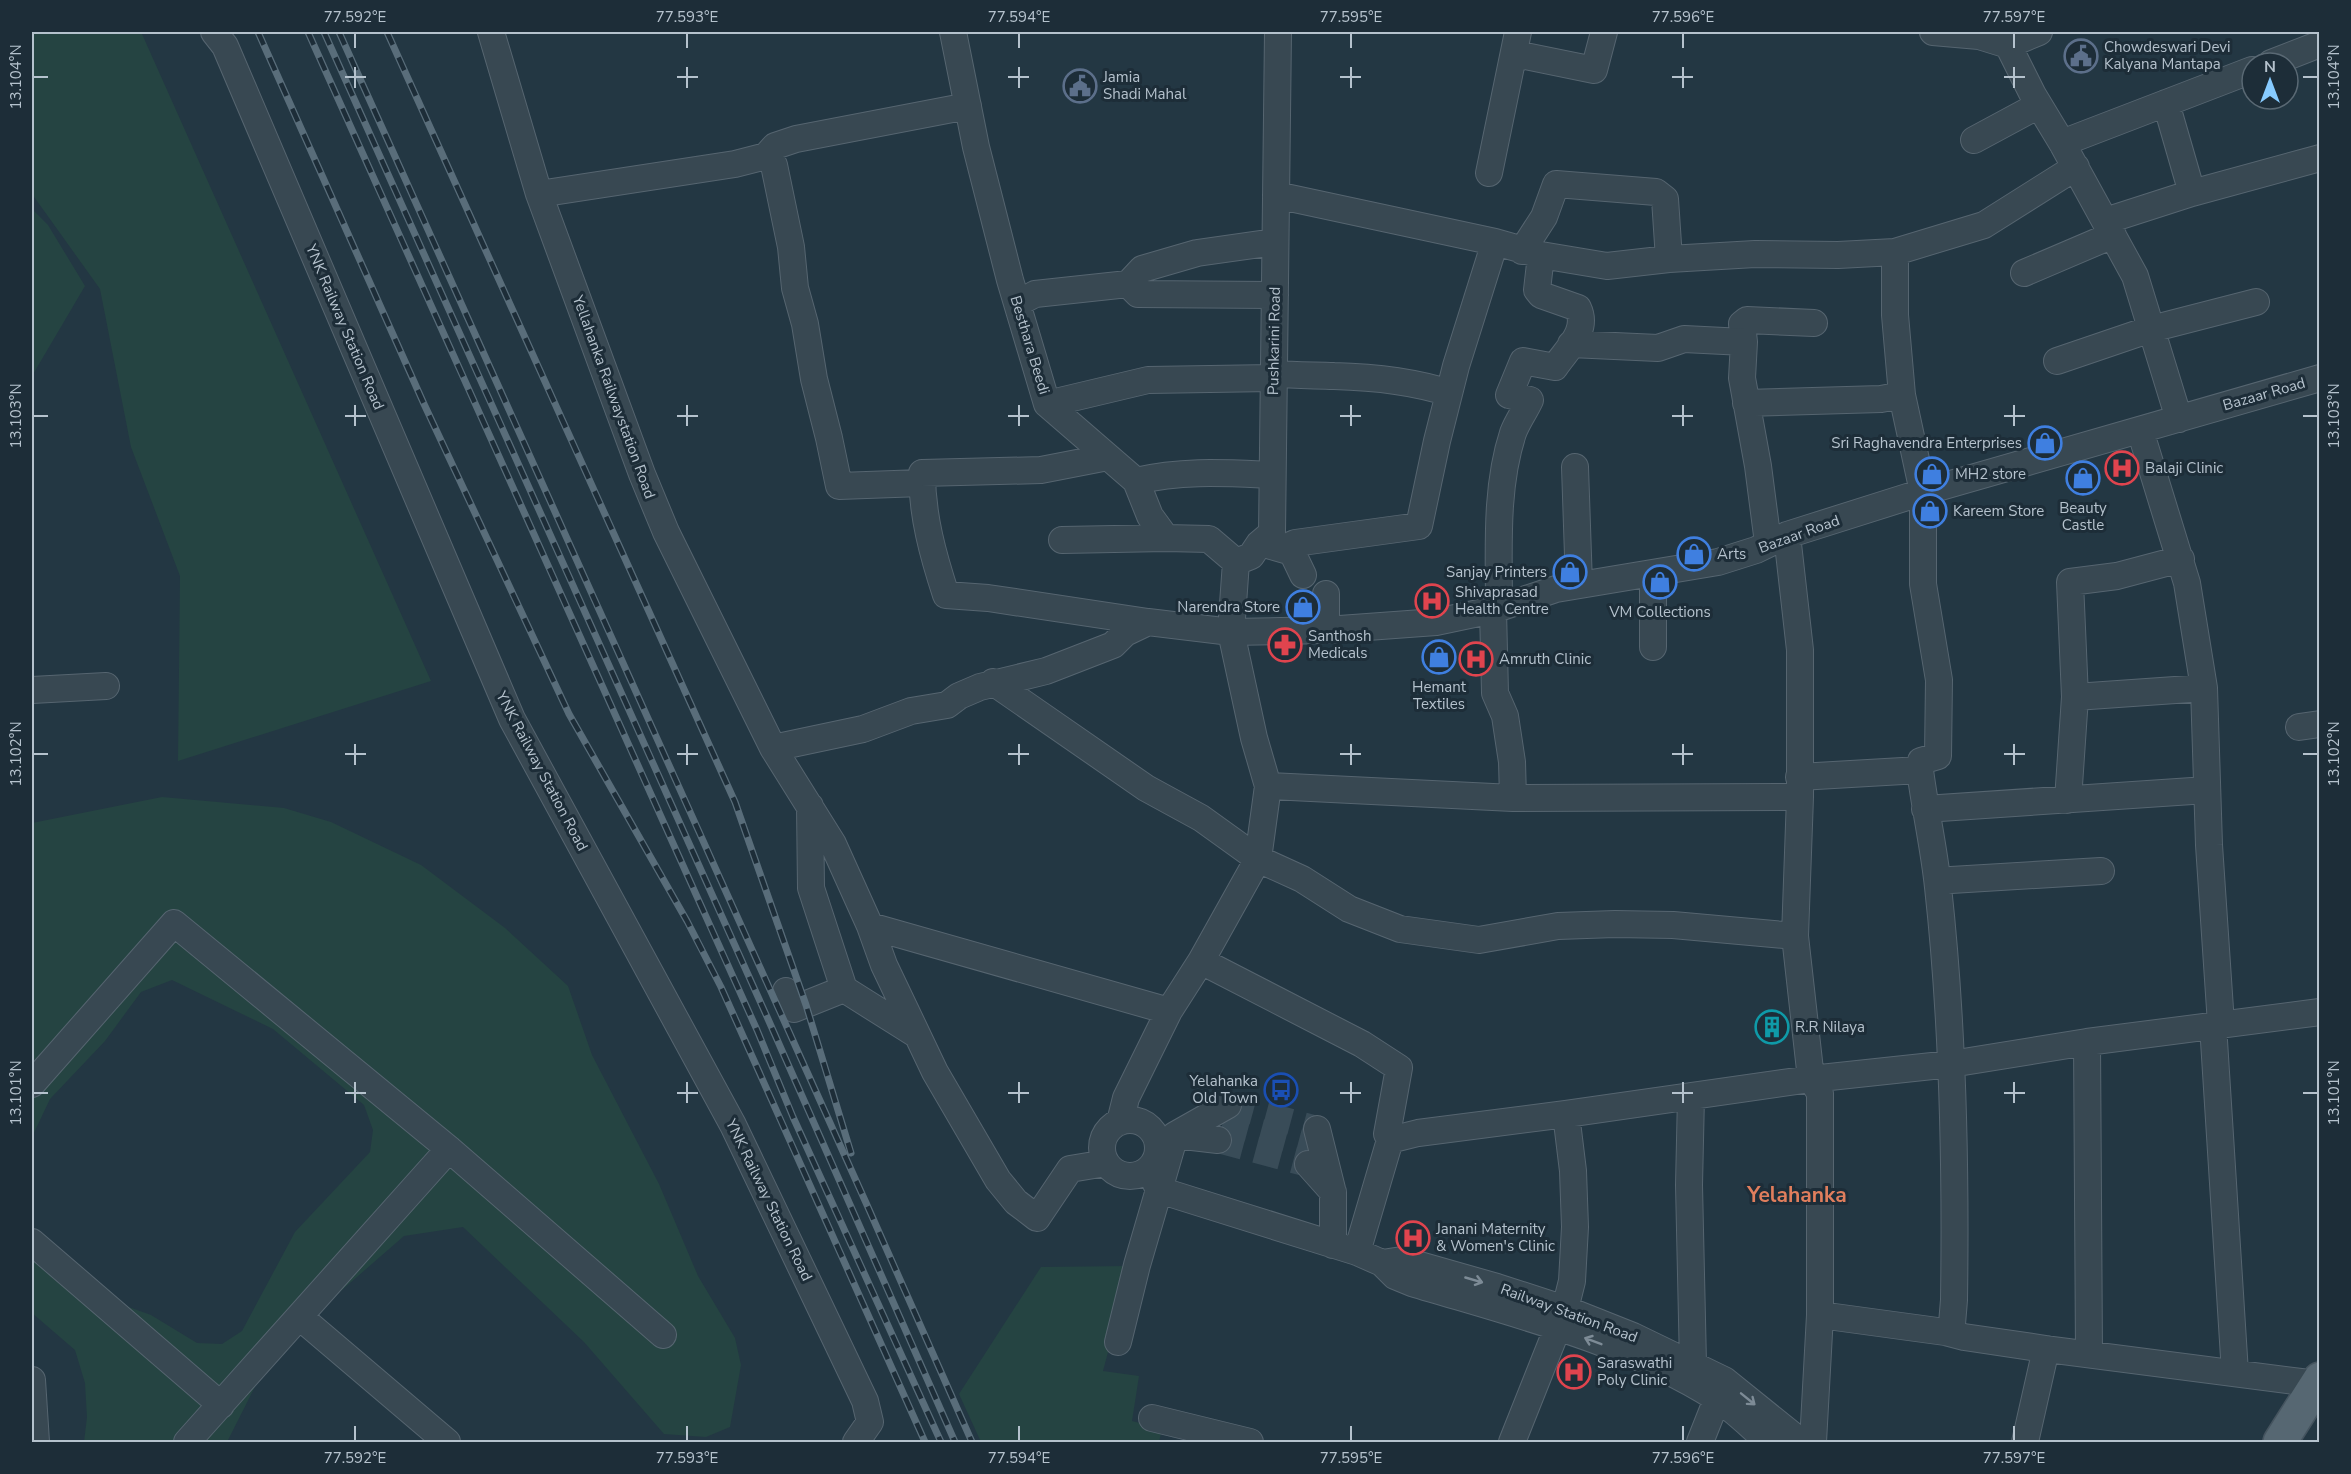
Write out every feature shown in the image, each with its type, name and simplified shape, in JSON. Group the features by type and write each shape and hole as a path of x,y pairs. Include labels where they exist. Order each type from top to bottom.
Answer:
{"main road":[{"path":"2280,1443 2318,1383"}],"street":[{"name":"Yellahanka Railwaystation Road","path":"491,32 539,194 642,474 666,532 774,748"},
{"name":"Besthara Beedi","path":"953,32 976,147 1010,280 1047,404 1136,481 1150,516 1166,538"},
{"name":"Pushkarini Road","path":"1236,562 1251,556 1259,544 1272,533 1278,32"},
{"path":"1489,173 1516,43 1594,70 1604,32"},
{"path":"1933,32 1979,36 2008,45 2038,32"},
{"name":"YNK Railway Station Road","path":"220,39 512,719 733,1125 865,1401 870,1422 856,1443"},
{"path":"2300,52 2319,44"},
{"path":"2008,45 2135,276 2179,419"},
{"path":"2062,143 2240,75"},
{"path":"2166,103 2192,193"},
{"path":"1974,141 2039,105"},
{"path":"539,194 735,164 766,156 775,146 796,139 968,106"},
{"path":"766,156 774,165 791,247 795,288 805,324 814,380 829,438 838,486 922,483"},
{"path":"2024,273 2109,228 2192,193 2319,158"},
{"path":"1276,195 1495,242 1531,253 1607,266 1669,259 1755,254 1838,255 1895,252 1984,225 2076,167"},
{"path":"1513,798 1512,762 1505,716 1495,693 1499,525 1503,481 1514,432 1530,400 1509,395 1523,361 1556,367 1577,338 1582,315 1578,308 1541,295 1537,290 1531,253 1556,184 1656,192 1665,199 1669,259"},
{"path":"1018,303 1035,294 1128,284 1142,269 1197,253 1275,242"},
{"path":"1284,548 1295,543 1419,526 1449,393 1495,242"},
{"path":"1895,252 1895,315 1902,395 1923,492 1923,584 1939,680 1938,756 1921,761 1920,770 1938,883 1951,1064 1954,1138 1954,1300 1952,1324 1945,1332"},
{"path":"1128,284 1138,294 1275,294"},
{"path":"2057,361 2151,329 2256,302"},
{"path":"1813,1443 1820,1315 1820,1093 1811,1079 1795,936 1800,787 1800,650 1746,403 1742,378 1744,342 1742,324 1747,320 1814,323"},
{"path":"1571,344 1658,348 1683,339 1744,342"},
{"path":"1047,404 1148,380 1274,375 1349,376 1408,382 1449,393"},
{"name":"Bazaar Road","path":"1231,632 1326,630 1436,622 1496,608 1556,589 1718,562 1756,550 1777,539 1923,492 2319,378"},
{"path":"1746,403 1881,399 1902,395"},
{"path":"2140,430 2168,525 2181,559 2192,610 2204,688 2217,1024 2235,1373"},
{"path":"1108,457 1041,470 922,473 924,508 931,551 946,595 988,598 1231,632"},
{"path":"1575,467 1579,585"},
{"path":"1136,481 1166,474 1204,472 1272,475"},
{"path":"1062,540 1209,538 1236,562 1231,632 1254,738 1268,786 1258,859 1202,961 1169,1011 1126,1098 1120,1122"},
{"path":"1259,544 1284,548 1292,552 1303,575"},
{"path":"2068,800 2075,697 2070,582 2117,576 2181,559"},
{"path":"1653,573 1653,647"},
{"path":"1326,594 1326,630"},
{"path":"1118,1342 1137,1265 1154,1180 1158,1152 1154,1134 1139,1122 1130,1120 1120,1122 1105,1135 1102,1144 1106,1163 1070,1169 1036,1218 1016,1202 998,1180 956,1111 884,965 870,926 833,844 774,748 863,729 911,711 947,705 959,696 993,682 1046,671 1113,645 1125,633 1148,622"},
{"path":"993,682 1146,788 1202,818 1258,859 1302,879 1349,909 1400,929 1479,940 1558,926 1615,924 1672,925 1795,936"},
{"path":"32,690 106,686"},
{"path":"2075,697 2204,688"},
{"path":"1268,786 1513,798 1800,787 1920,770"},
{"path":"1925,809 2207,790"},
{"path":"810,806 811,888 844,989 918,1035"},
{"path":"1938,883 1951,880 2101,871"},
{"path":"37,1068 174,923 449,1149 663,1335"},
{"path":"870,926 1169,1011"},
{"path":"1202,961 1362,1044 1399,1068 1387,1134 1390,1140 1345,1248"},
{"path":"786,991 794,1009 844,989"},
{"path":"1390,1140 1418,1132 1566,1114 1811,1079 1951,1064 2087,1041 2319,1012"},
{"path":"2087,1041 2089,1354"},
{"path":"1690,1373 1691,1096"},
{"path":"1512,1443 1562,1318 1572,1281 1575,1227 1571,1144 1566,1114"},
{"path":"1154,1180 1175,1135 1223,1122"},
{"path":"1332,1192 1313,1146 1332,1192 1345,1248"},
{"path":"187,1443 449,1149"},
{"name":"Railway Station Road","path":"1106,1163 1113,1170 1129,1177 1136,1176 1154,1180 1382,1263 1402,1260 1497,1287 1562,1318 1633,1336 1690,1373 1720,1389 1801,1443"},
{"path":"32,1242 221,1405"},
{"path":"1820,1315 2046,1349 2318,1383"},
{"path":"300,1317 447,1443"},
{"path":"2025,1443 2046,1349"},
{"path":"32,1380 36,1443"},
{"path":"1700,1443 1720,1389"},
{"name":"Railway Station Road","path":"1720,1389 1769,1443"},
{"path":"1152,1418 1250,1443"}],"green space":[{"path":"32,32 141,32 431,681 178,761 180,576 131,447 100,289 32,194"},
{"path":"32,209 48,225 85,286 32,376"},
{"path":"162,797 284,808 331,822 421,865 505,928 568,986 592,1055 659,1184 698,1276 735,1338 741,1365 730,1427 706,1437 664,1434 584,1342 463,1227 404,1236 327,1303 261,1375 227,1442 84,1442 87,1417 85,1383 75,1350 32,1313 32,1257 56,1281 151,1315 197,1343 222,1344 242,1331 295,1232 370,1152 373,1130 364,1105 273,1029 172,980 141,992 105,1041 50,1099 32,1137 32,823"},
{"path":"1131,1266 1103,1371 1139,1376 1132,1421 1162,1429 1159,1442 981,1442 959,1394 1041,1267"}],"tunnel":[{"path":"1228,1105 1317,1129"},
{"path":"1223,1122 1313,1146"},
{"path":"1218,1140 1308,1164"}],"railway":[{"path":"258,32 424,404 569,714 687,921 721,987 925,1442"},
{"path":"308,32 757,1030 793,1117 941,1442"},
{"path":"324,32 768,1019 955,1442"},
{"path":"339,32 972,1442"},
{"path":"387,32 735,802 806,1005 851,1153"}],"place":[{"name":"Chowdeswari Devi Kalyana Mantapa","path":"2081,56"},
{"name":"Jamia Shadi Mahal","path":"1080,86"},
{"name":"Sri Raghavendra Enterprises","path":"2045,443"},
{"name":"Balaji Clinic","path":"2122,468"},
{"name":"MH2 store","path":"1932,474"},
{"name":"Beauty Castle","path":"2083,478"},
{"name":"Kareem Store","path":"1930,511"},
{"name":"Arts","path":"1694,554"},
{"name":"Sanjay Printers","path":"1570,572"},
{"name":"VM Collections","path":"1660,582"},
{"name":"Shivaprasad Health Centre","path":"1432,601"},
{"name":"Narendra Store","path":"1303,607"},
{"name":"Santhosh Medicals","path":"1285,645"},
{"name":"Hemant Textiles","path":"1439,657"},
{"name":"Amruth Clinic","path":"1476,659"},
{"name":"R.R Nilaya","path":"1772,1027"},
{"name":"Yelahanka Old Town","path":"1281,1090"},
{"name":"Janani Maternity & Women's Clinic","path":"1413,1238"},
{"name":"Saraswathi Poly Clinic","path":"1574,1372"}],"district":[{"name":"Yelahanka","path":"1797,1195"}]}
